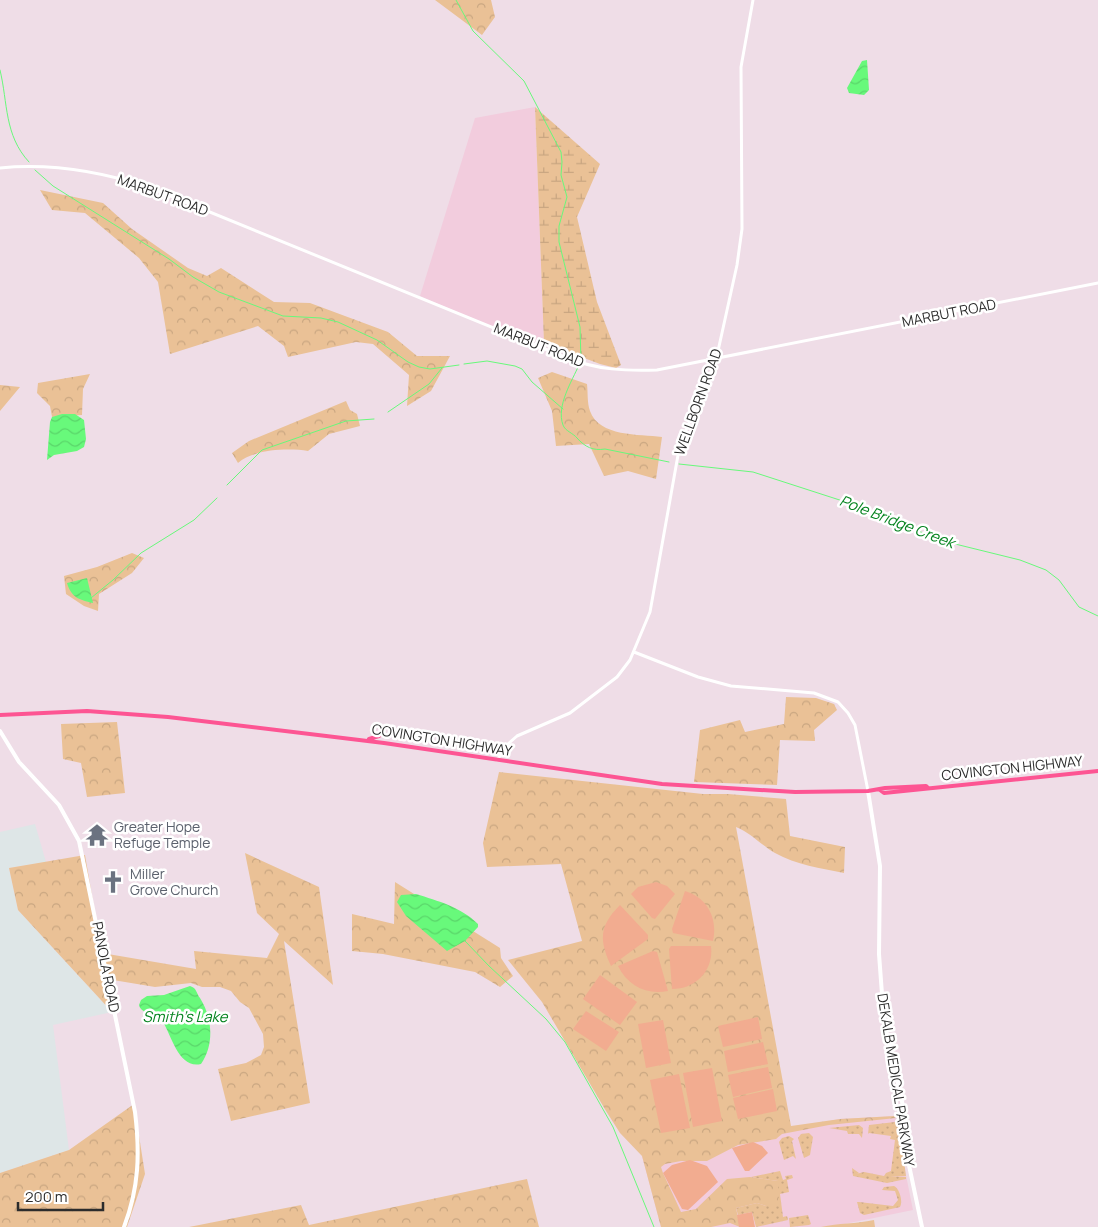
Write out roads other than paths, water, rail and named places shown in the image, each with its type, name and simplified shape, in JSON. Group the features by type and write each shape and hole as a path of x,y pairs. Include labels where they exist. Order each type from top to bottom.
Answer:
{"main road":[{"name":"COVINGTON HIGHWAY","path":"0,715 48,711 106,712 366,740 662,784 788,792 868,791 884,788 926,786 928,788 1098,771"},
{"path":"366,740 379,736 386,726"},
{"name":"PANOLA ROAD","path":"0,732 19,762 59,805 73,827 87,870 139,1144 138,1176 134,1198 124,1227"},
{"name":"DEKALB MEDICAL PARKWAY","path":"868,791 880,866 879,954 884,1021 903,1106 906,1151 922,1227"}],"street":[{"name":"WELLBORN ROAD","path":"497,760 508,744 517,736 558,719 605,688 623,670 634,652 650,612 680,444 689,417 716,360 737,264 742,229 741,67 753,0"},
{"name":"MARBUT ROAD","path":"0,168 37,167 124,179 151,188 589,366 609,370 657,370 716,360 1098,283"},
{"path":"707,361 712,370"},
{"name":"DEKALB MEDICAL PARKWAY","path":"634,652 698,677 731,686 814,693 838,702 848,713 854,725 868,791"}],"water":[{"path":"867,60 869,90 864,95 849,93 847,88 862,61"},
{"path":"62,414 75,414 84,420 86,439 84,447 77,451 54,455 47,460 50,422 52,417"},
{"path":"87,578 93,603 73,595 67,583"},
{"path":"416,894 457,909 478,924 478,927 465,941 447,951 406,916 397,902 401,895"},
{"name":"Smith's Lake","path":"190,986 195,989 204,1005 209,1022 210,1039 201,1064 187,1062 177,1050 163,1022 143,1011 139,1005 141,1000 147,996 164,995"}],"waterway":[{"name":"Pole Bridge Creek","path":"456,0 473,31 524,81 561,152 561,175 567,197 559,226 559,242 580,327 581,361"},
{"path":"0,70 11,130 21,152 29,162"},
{"path":"35,170 53,186 219,292 283,316 321,318 338,322 377,340 408,362 419,367 430,369 459,365"},
{"path":"464,364 487,361 522,369 532,382 563,409"},
{"name":"Pole Bridge Creek","path":"579,365 563,402 561,418 565,429 583,444 593,449 605,449 669,462"},
{"path":"388,412 429,384 442,368"},
{"path":"227,485 262,450 346,421 374,419"},
{"name":"Pole Bridge Creek","path":"679,464 753,472 852,504 943,541 1020,560 1046,570 1059,580 1079,607 1098,616"},
{"path":"91,598 141,553 194,520 217,498"},
{"path":"465,941 546,1019 565,1042 613,1127 654,1227"}],"place":[{"name":"Greater Hope Refuge Temple","path":"97,835"},
{"name":"Miller Grove Church","path":"113,882"}]}
